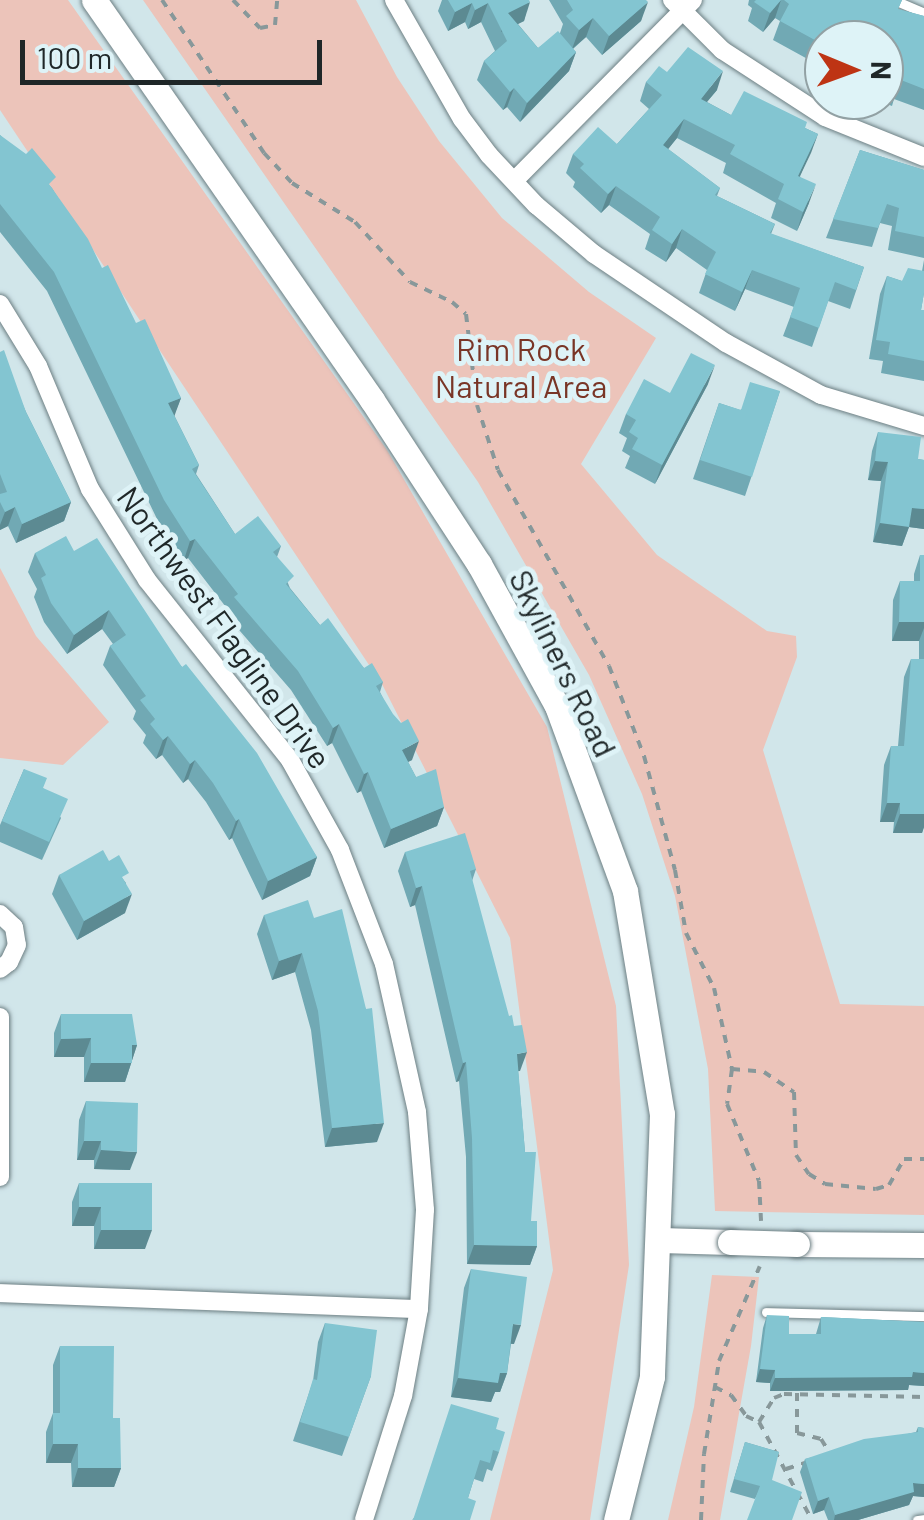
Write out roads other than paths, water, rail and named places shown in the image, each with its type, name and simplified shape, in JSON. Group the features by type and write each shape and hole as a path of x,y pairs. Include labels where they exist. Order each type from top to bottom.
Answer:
{"street":[{"name":"Skyliners Road","path":"94,0 426,478 479,564 557,706 625,891 662,1114 652,1377 616,1520"},
{"path":"394,0 462,119 515,180 594,254 726,343 821,395 924,426"},
{"path":"515,180 682,4 722,50 825,117 924,157"},
{"name":"Northwest Flagline Drive","path":"0,304 38,366 90,490 147,580 290,760 340,850 384,964 418,1112 425,1210 419,1309 403,1396 364,1520"},
{"path":"0,914 14,927 17,945 9,962 0,969"},
{"path":"0,1017 0,1177"},
{"path":"660,1240 924,1245"},
{"path":"0,1293 419,1309"}],"lane":[{"path":"894,0 924,14"},
{"path":"766,1312 924,1316"}],"park label":[{"name":"Rim Rock Natural Area","path":"521,368"}]}
